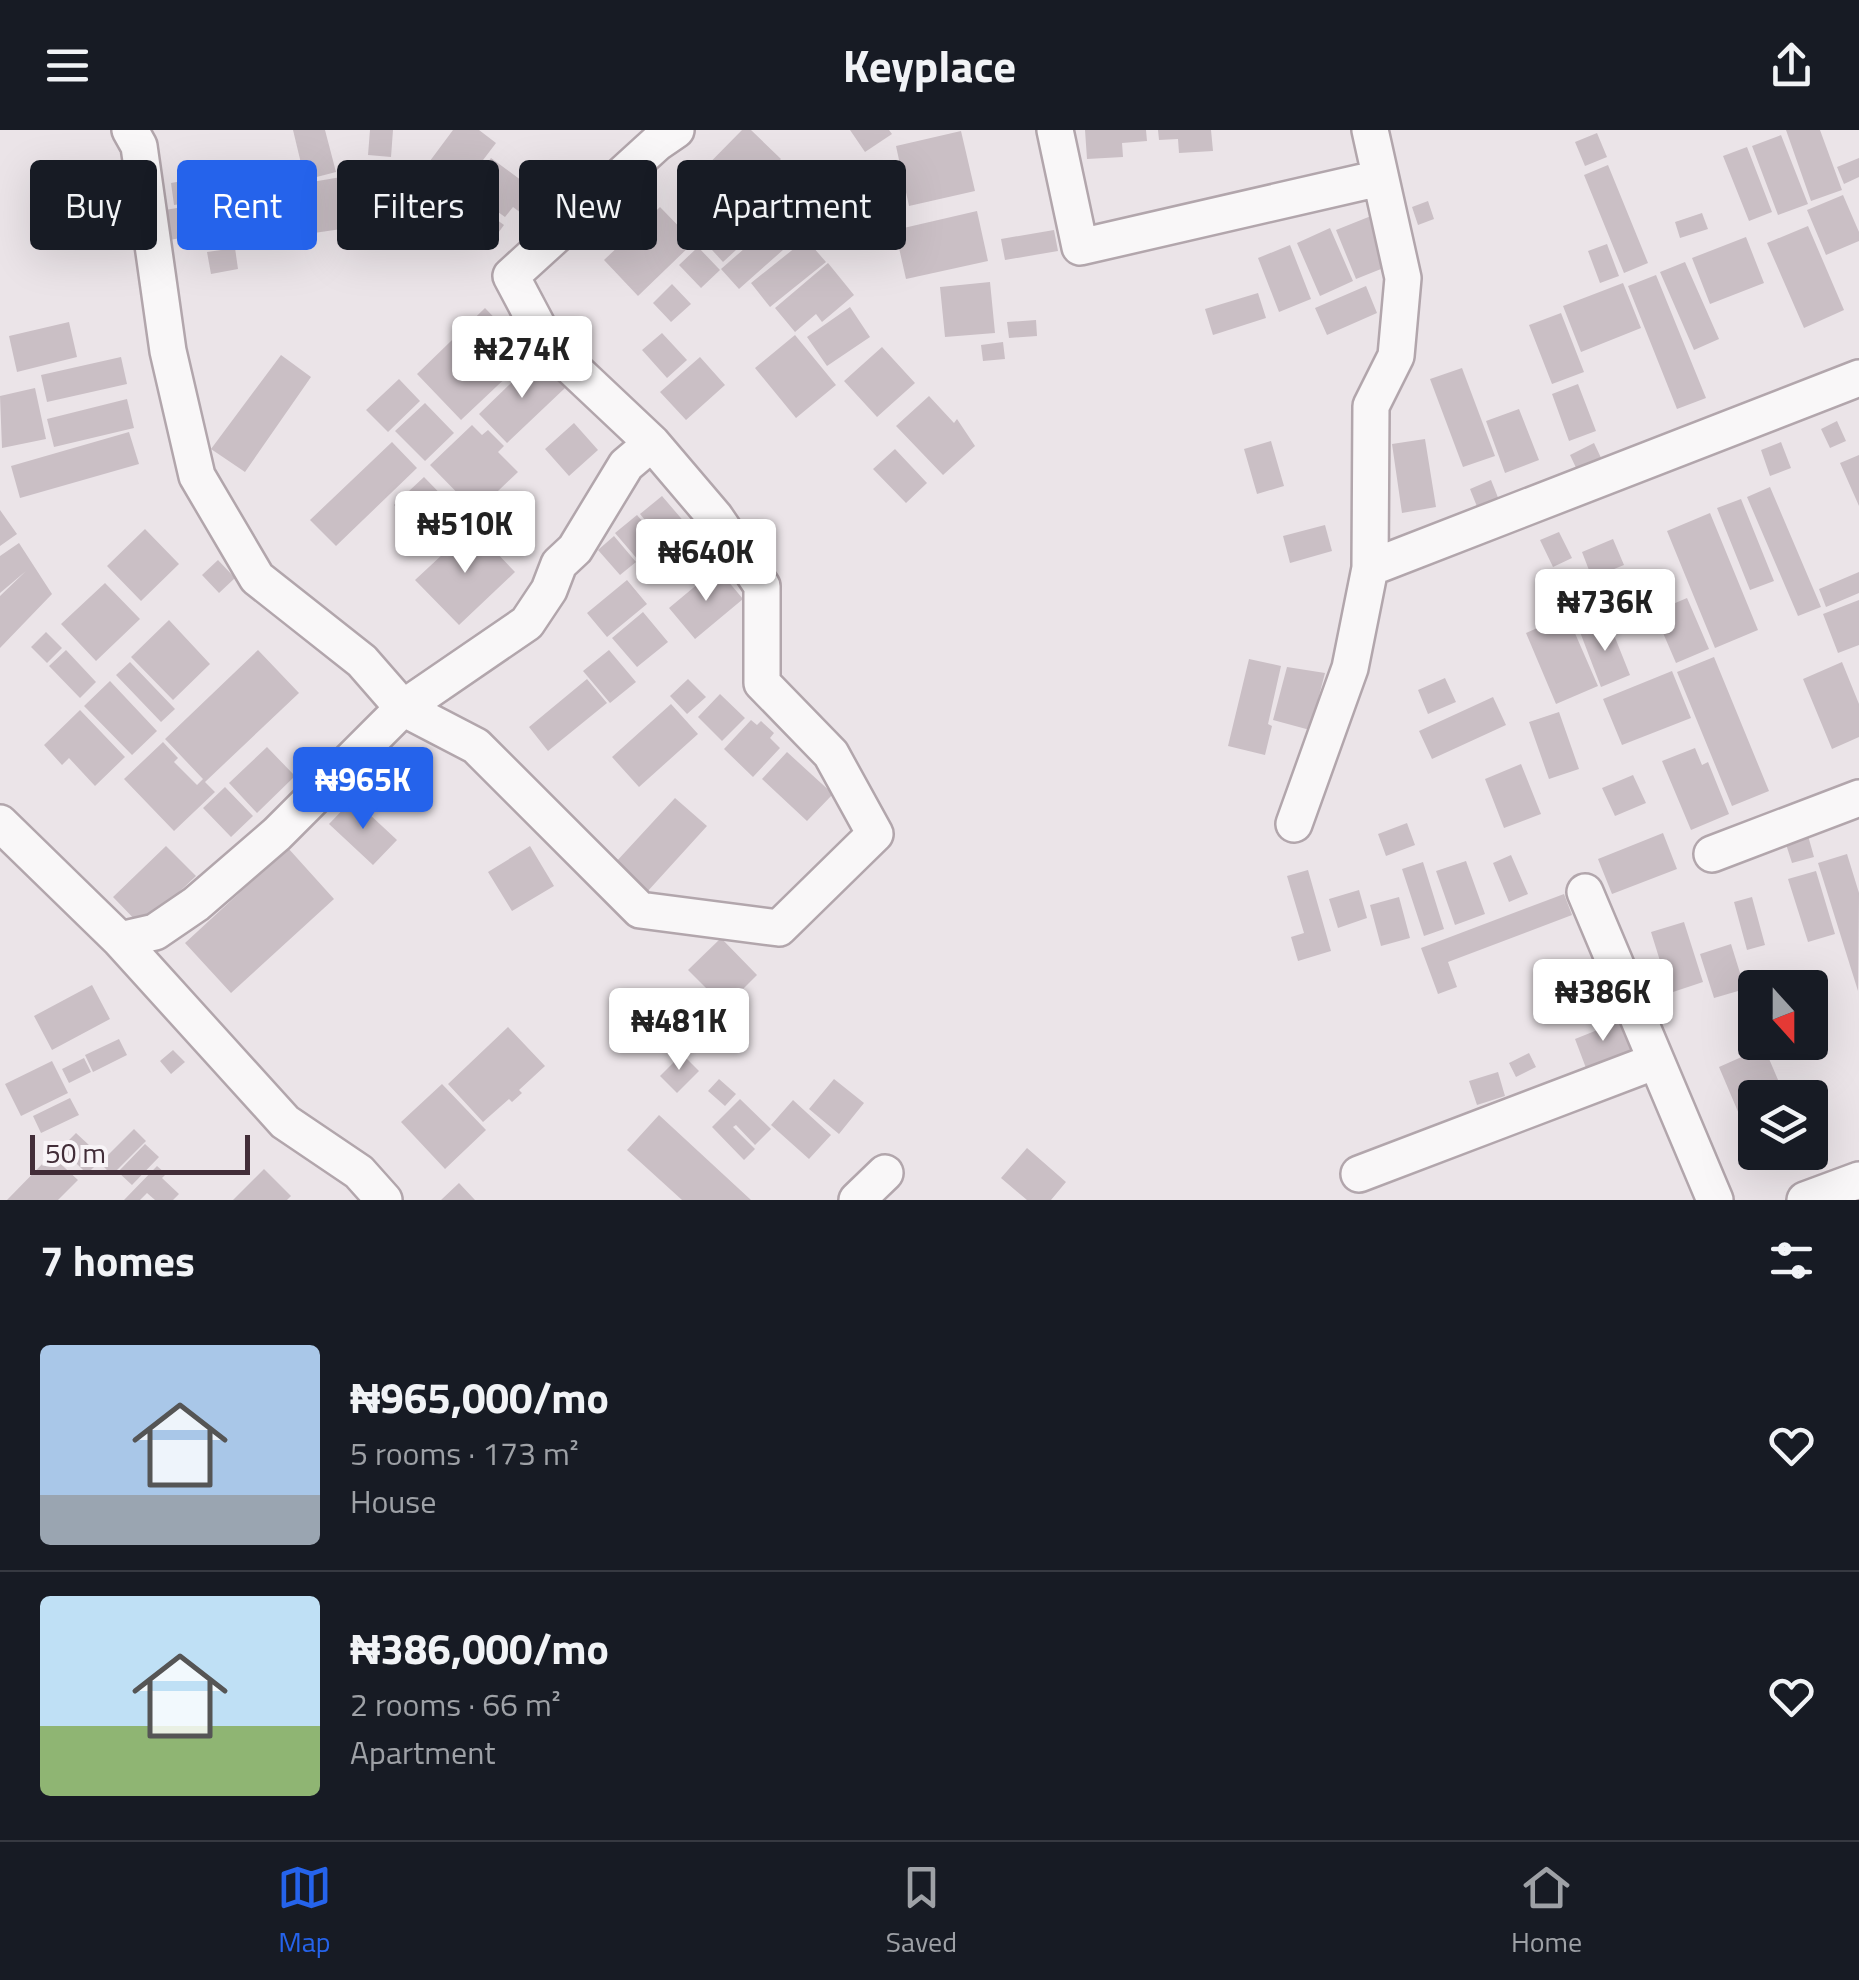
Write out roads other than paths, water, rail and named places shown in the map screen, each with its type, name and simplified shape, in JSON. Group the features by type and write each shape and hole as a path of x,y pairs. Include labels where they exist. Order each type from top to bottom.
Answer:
{"street":[{"path":"130,130 139,146 168,352 197,476 257,578 362,661 403,708 476,746 640,910 779,928 875,834 830,754 762,682 762,586 715,517 652,443 547,344 512,276 656,143 676,130"},
{"path":"1055,130 1080,247 1380,178"},
{"path":"1294,824 1350,668 1370,568 1371,406 1396,356 1403,278 1373,131"},
{"path":"1370,568 1859,378"},
{"path":"120,940 156,932 196,904 277,834 403,708 527,624 550,590 559,564 575,549 626,465 652,443"},
{"path":"1712,854 1859,798"},
{"path":"0,823 120,940 285,1122 359,1172 384,1200"},
{"path":"1585,892 1714,1200"},
{"path":"1359,1174 1656,1060"},
{"path":"857,1200 885,1173"},
{"path":"1805,1200 1859,1180"}]}
